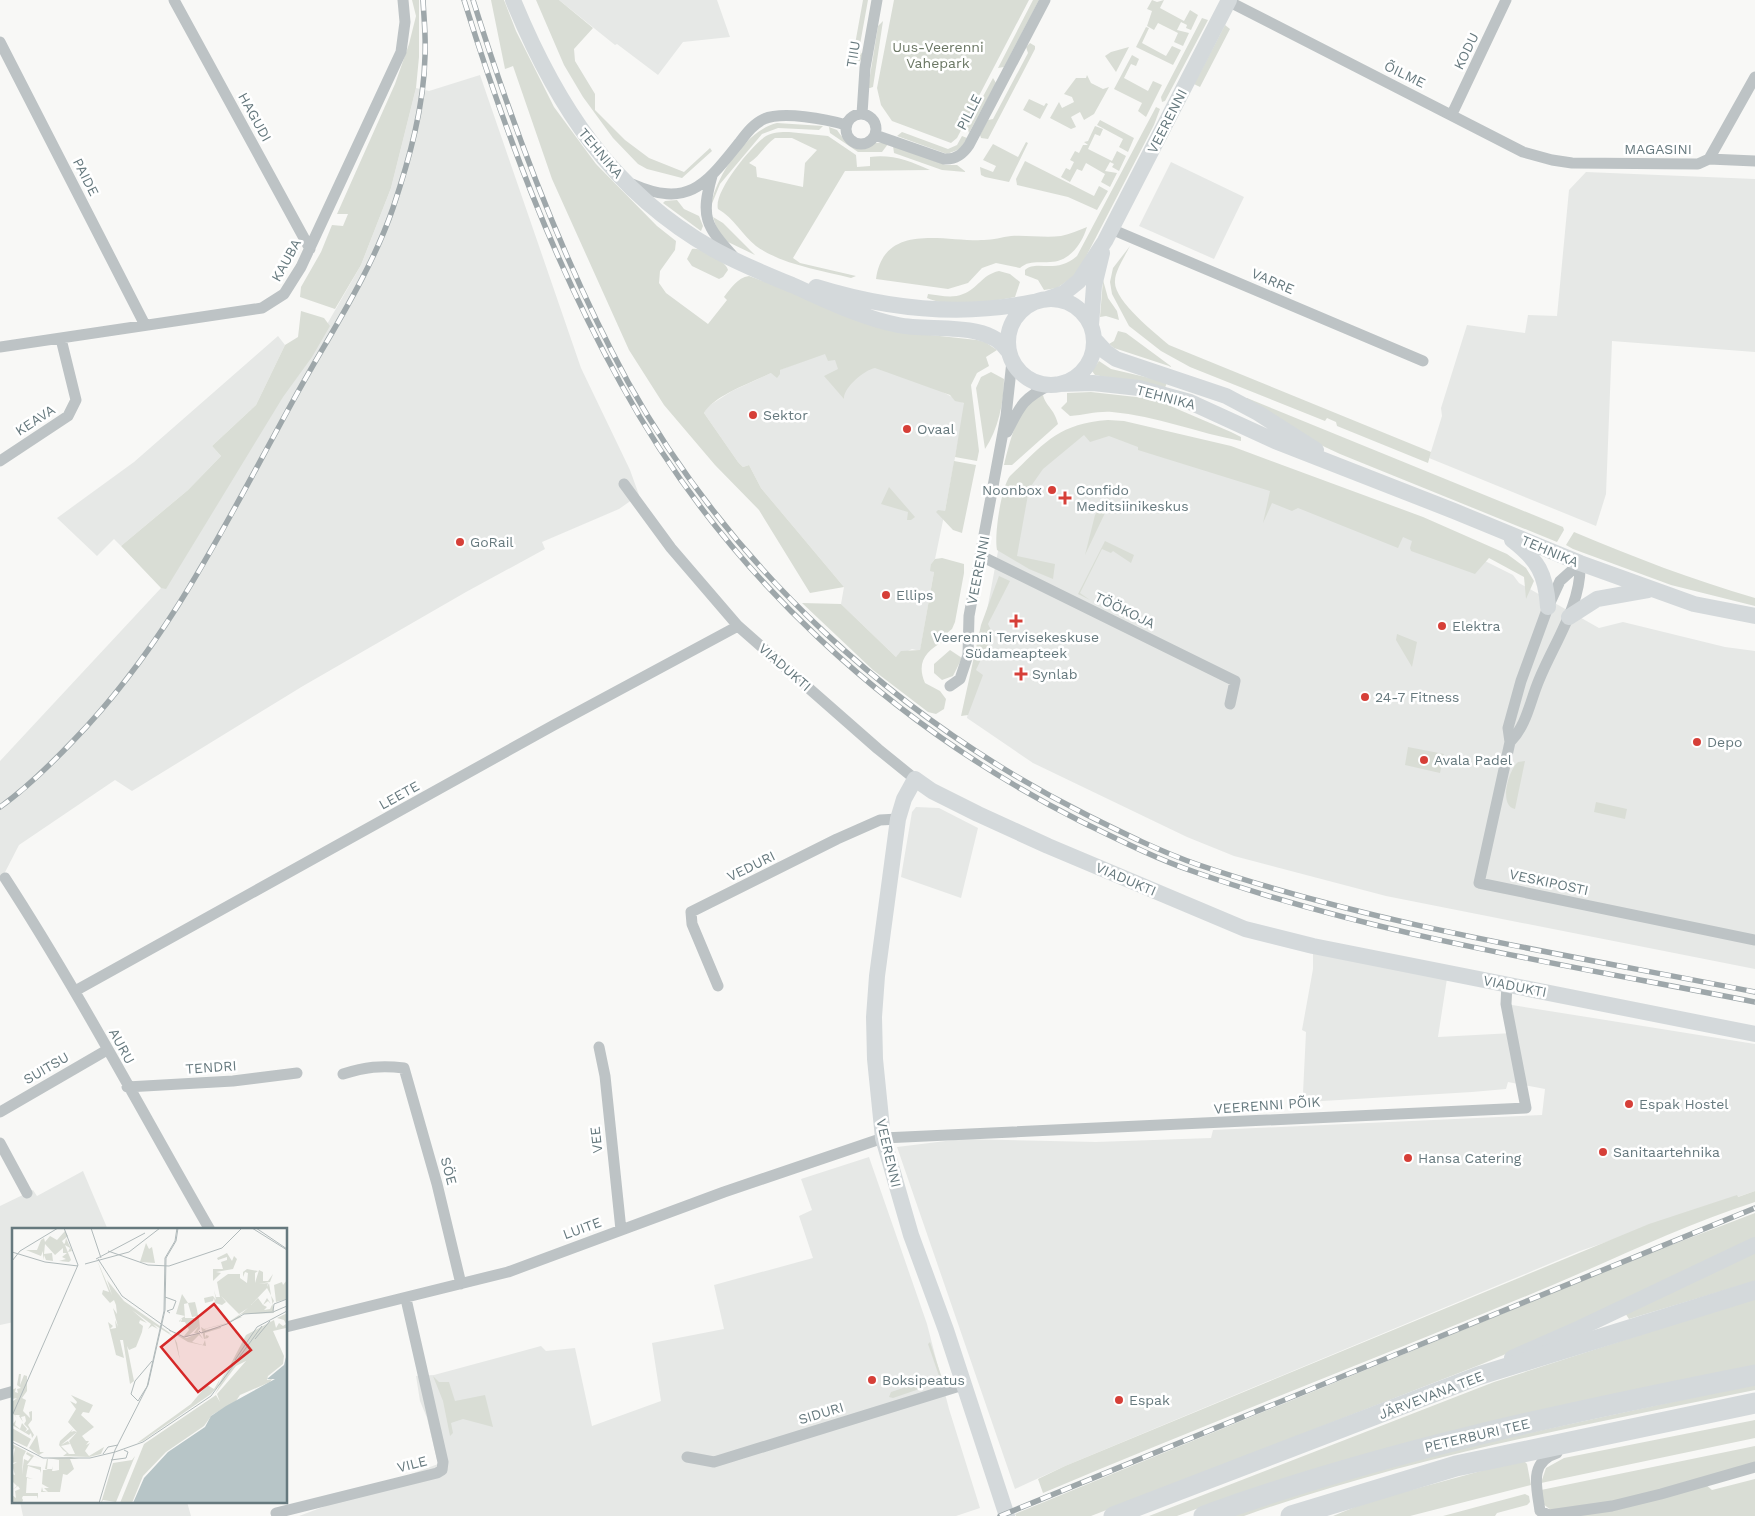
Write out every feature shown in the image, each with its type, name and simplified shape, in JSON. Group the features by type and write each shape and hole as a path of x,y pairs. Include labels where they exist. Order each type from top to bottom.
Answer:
{"highway":[{"name":"PETERBURI TEE","path":"1204,1516 1325,1476 1410,1451 1503,1428 1755,1375"},
{"path":"1291,1516 1456,1466 1589,1436 1755,1404"}],"main road":[{"name":"TEHNIKA","path":"513,0 532,48 572,118 607,163 669,220 739,263 845,308 898,326 989,334 998,338 1010,356"},
{"name":"VEERENNI","path":"1040,300 1064,292 1079,281 1108,235 1228,0"},
{"name":"VEERENNI","path":"1092,332 1094,286 1108,235"},
{"name":"TEHNIKA","path":"739,263 830,291 918,310 967,311 1040,300"},
{"path":"1040,300 1069,302 1085,315 1092,332 1093,352 1088,365 1075,378 1055,385 1031,380 1023,375 1010,356 1008,340 1010,326 1022,309 1040,300"},
{"name":"TEHNIKA","path":"1092,332 1106,352 1124,362 1226,396 1258,413 1350,470"},
{"name":"TEHNIKA","path":"1055,385 1093,383 1129,387 1190,402 1275,441 1580,564 1694,604 1755,616"},
{"path":"1498,530 1526,551 1541,569 1547,589 1548,607"},
{"path":"1569,617 1597,599 1616,594 1650,590"},
{"name":"VEERENNI","path":"916,778 904,799 898,819 877,976 874,1017 875,1059 883,1138 911,1235 1007,1516"},
{"name":"VIADUKTI","path":"916,778 932,791 978,814 1245,929 1313,946 1755,1034"},
{"path":"1478,1376 1508,1360 1580,1328 1755,1244"},
{"name":"JÄRVEVANA TEE","path":"1113,1516 1478,1376 1755,1290"}],"street":[{"name":"HAGUDI","path":"174,0 310,249"},
{"name":"KAUBA","path":"0,347 262,308 284,294 310,249 401,52 405,22 403,0"},
{"name":"TIIU","path":"862,114 865,68 877,0"},
{"name":"PILLE","path":"875,134 944,159 950,159 961,154 969,145 1045,0"},
{"name":"ÕILME","path":"1228,0 1523,152 1572,163"},
{"name":"KODU","path":"1452,114 1506,0"},
{"name":"PAIDE","path":"0,42 145,325"},
{"name":"MAGASINI","path":"1572,163 1698,164 1710,159 1755,77"},
{"path":"862,114 874,121 875,134 869,142 856,143 846,134 846,125 854,115 862,114"},
{"path":"624,180 660,193 682,194 695,188 712,176 747,132 763,120 791,117 826,120 846,125"},
{"path":"1710,159 1755,161"},
{"path":"712,176 706,196 707,222 710,230 739,263"},
{"name":"VARRE","path":"1108,235 1423,361"},
{"name":"KEAVA","path":"0,461 68,416 76,400 62,339"},
{"name":"VEERENNI","path":"950,686 960,679 965,668 969,616 998,450 1006,416 1010,356"},
{"name":"VEERENNI","path":"998,450 1024,402 1030,395 1055,385"},
{"name":"VIADUKTI","path":"624,484 671,548 738,626 878,749 916,778"},
{"name":"TÖÖKOJA","path":"981,556 1235,682 1230,704"},
{"name":"VESKIPOSTI","path":"1580,564 1560,581 1548,607 1521,682 1508,728 1510,742 1479,883 1755,940"},
{"name":"VESKIPOSTI","path":"1510,742 1520,732 1539,679 1569,617 1581,577 1580,564"},
{"name":"LEETE","path":"76,991 554,725 738,626"},
{"name":"VEDURI","path":"718,986 692,924 691,912 880,820 898,819"},
{"name":"AURU","path":"5,878 76,991 127,1086 209,1228"},
{"name":"VEERENNI PÕIK","path":"883,1138 1526,1108 1506,1004 1506,984"},
{"name":"VEE","path":"599,1047 605,1076 621,1230"},
{"name":"SUITSU","path":"0,1112 107,1050"},
{"name":"SÖE","path":"343,1074 366,1066 382,1065 404,1068 437,1184 461,1284"},
{"name":"TENDRI","path":"127,1086 233,1081 297,1073"},
{"name":"LUITE","path":"288,1327 406,1299 508,1272 724,1192 883,1138"},
{"path":"0,1143 27,1193"},
{"name":"VILE","path":"276,1513 437,1473 442,1470 443,1462 406,1299"},
{"name":"SIDURI","path":"687,1457 714,1462 963,1384"},
{"path":"1589,1436 1565,1451 1546,1457 1539,1465 1536,1476 1540,1511 1548,1515 1612,1506 1755,1467"}],"shaded area":[{"path":"559,0 717,0 730,37 683,42 658,75 617,44 615,45"},
{"path":"480,75 581,368 630,470 639,495 619,509 542,542 545,549 303,686 132,791 115,780 19,845 0,882 0,761 161,588 326,326 361,265 391,188 416,88 429,91"},
{"path":"1171,162 1244,197 1214,259 1139,226"},
{"path":"1586,172 1755,179 1755,352 1612,341 1606,494 1596,526 1429,458 1442,416 1441,408 1467,325 1525,333 1528,315 1557,316 1569,190"},
{"path":"278,336 285,345 256,405 212,446 221,456 188,490 121,546 114,539 97,556 57,518 134,462"},
{"path":"852,343 965,404 935,559 931,564 934,572 920,651 912,649 896,657 841,604 844,587 761,488 749,465 743,467 738,462 704,413 707,407 732,391 771,373"},
{"path":"1081,428 1150,444 1399,518 1513,575 1519,583 1599,628 1623,622 1725,647 1755,651 1755,969 1386,896 1234,856 1187,837 1033,763 967,718 1009,492"},
{"path":"916,807 939,808 978,828 961,898 901,877 912,812"},
{"name":"Espak","path":"1313,946 1448,972 1438,1037 1513,1033 1506,1004 1755,1044 1755,1191 1580,1251 1065,1466 1015,1489 897,1147 962,1139 1096,1142 1211,1138 1213,1130 1542,1115 1545,1089 1508,1082 1506,1089 1306,1102 1303,1093 1306,1032 1302,1030 1313,969"},
{"path":"869,1157 927,1324 949,1409 980,1508 956,1516 299,1516 438,1464 427,1418 420,1401 416,1376 434,1375 541,1346 546,1351 575,1348 592,1426 661,1401 652,1343 724,1329 714,1285 813,1258 799,1216 812,1210 801,1179"},
{"path":"83,1171 107,1228 12,1228 12,1322 0,1325 0,1206 33,1190 37,1196"},
{"path":"20,1504 188,1504 191,1516 23,1516"}],"green space":[{"path":"412,0 419,0 419,57 416,88 391,188 361,265 335,309 300,297 301,287 321,252 332,225 343,226 348,214 337,214 395,84 409,44 416,16"},
{"path":"491,0 504,0 516,31 554,107 596,164 657,226 676,241 675,250 660,271 659,283 666,293 708,324 727,300 724,297 732,287 741,279 749,276 912,333 977,340 985,342 997,350 986,357 989,366 977,373 971,385 979,451 977,461 955,457 964,403 955,401 950,395 875,368 865,372 850,385 844,399 824,376 838,369 835,360 828,361 825,354 780,370 777,378 771,373 734,390 716,401 704,413 738,462 743,467 749,465 761,488 844,587 810,593 759,510 715,465 664,405 629,350 552,179 513,66 505,69"},
{"path":"536,0 559,0 593,28 574,49 575,61 595,94 595,110 625,140 649,158 684,172 710,148 712,151 682,178 647,169 638,164 613,138 583,97 564,65"},
{"path":"863,0 868,0 859,50 863,55 860,61 852,61"},
{"name":"Uus-Veerenni Vahepark","path":"894,0 1029,0 957,138 951,143 892,121 881,105 877,88"},
{"path":"1033,0 1039,0 1004,67 998,68"},
{"path":"1152,0 1157,2 1164,0 1160,8 1184,21 1190,10 1198,15 1191,30 1186,28 1187,25 1181,22 1177,30 1189,33 1183,46 1174,42 1178,33 1158,23 1154,30 1147,26 1152,11 1147,9"},
{"path":"1202,18 1208,20 1165,101 1162,102 1161,97"},
{"path":"883,21 873,87 868,88 878,26"},
{"path":"1225,25 1230,29 1200,87 1194,84"},
{"path":"1146,27 1149,28 1142,43 1166,56 1172,46 1181,50 1173,65 1136,47"},
{"path":"1030,43 1035,46 1035,49 988,139 981,138 980,135 988,120 993,119 1028,53 1026,47"},
{"path":"1129,47 1116,72 1105,56 1111,52"},
{"path":"1132,55 1139,59 1136,66 1131,64 1124,78 1148,91 1153,81 1162,85 1146,117 1138,111 1142,103 1114,89"},
{"path":"1087,75 1091,83 1103,89 1109,87 1094,114 1084,120 1080,112 1071,117 1076,127 1071,129 1050,118 1059,102 1062,108 1074,102 1072,97 1064,94 1076,78 1086,78"},
{"path":"993,78 996,83 969,133 967,126"},
{"path":"1029,99 1044,106 1046,103 1048,104 1040,119 1023,110"},
{"path":"1156,107 1160,109 1154,125 1077,274 1057,288 1044,290 1038,280 1025,275 1025,270 1035,266 1061,265 1077,256"},
{"path":"1100,120 1134,138 1128,152 1119,147 1123,139 1097,125"},
{"path":"777,123 823,126 819,130 778,128 762,134 720,184 711,206 719,182 734,156 755,135 766,127"},
{"path":"1095,126 1103,129 1100,136 1095,134 1088,149 1112,161 1117,151 1126,156 1119,171 1112,167 1114,164 1110,162 1105,171 1117,173 1110,187 1101,182 1105,174 1086,163 1082,171 1077,169 1070,182 1061,177 1066,168 1070,170 1074,162 1070,160 1075,151 1079,153 1083,145 1088,145 1084,142 1088,141"},
{"path":"829,127 837,130 845,141 857,148 879,143 888,144 882,152 858,152 830,133"},
{"path":"777,132 828,136 856,155 857,167 870,166 870,157 886,156 908,161 930,170 845,171 793,258 800,263 856,276 851,278 802,266 767,253 751,242 729,217 718,209 721,192 743,159 766,136","holes":["775,138 792,138 817,150 805,163 803,187 757,177 756,167 749,163"]},
{"path":"902,132 948,149 957,145 962,136 967,138 960,149 947,154 897,136"},
{"path":"1026,142 1028,143 1009,182 981,175 980,167 993,172 996,166 983,160 993,144 1018,157"},
{"path":"893,146 946,165 957,165 966,172 942,170 894,153"},
{"path":"1025,161 1094,196 1099,186 1108,191 1097,210 1068,197 1017,185 1016,179"},
{"path":"677,200 684,209 699,216 703,226 701,231 663,203 665,201"},
{"path":"713,217 723,223 755,255 728,242 718,232"},
{"path":"1087,227 1078,246 1063,259 1030,263 1020,268 996,263 982,268 968,283 948,289 876,279 881,261 891,249 903,242 918,238 991,240 1011,236 1055,237"},
{"path":"1130,246 1117,273 1116,289 1136,316 1169,345 1431,452 1428,463 1337,426 1336,422 1327,418 1325,421 1190,367 1161,351 1129,326 1112,294 1110,282 1113,268"},
{"path":"692,249 707,252 723,263 728,270 723,277 719,279 692,266 687,259"},
{"path":"999,271 1010,274 1020,282 1015,297 959,304 927,298 928,294 950,296 963,294 988,276"},
{"path":"1103,280 1108,298 1117,311 1119,320 1106,316 1100,317"},
{"path":"301,311 324,318 330,326 312,357 283,397 166,589 161,588 121,546 188,490 221,456 212,446 256,405 285,345 298,337"},
{"path":"1118,331 1126,333 1172,367 1114,348 1109,344 1114,341"},
{"path":"1099,361 1111,369 1167,382 1165,388 1095,375 1092,371"},
{"path":"991,372 1004,379 1004,388 997,425 985,449 976,388 981,377"},
{"path":"1091,392 1154,399 1231,432 1241,437 1241,441 1128,414 1107,412 1070,416 1061,408 1067,402 1067,393"},
{"path":"1043,395 1058,424 1012,465 1004,465 1020,415 1029,403"},
{"path":"1247,398 1563,527 1564,530 1557,542 1340,454 1310,440 1245,399"},
{"path":"1108,420 1124,421 1231,446 1423,517 1507,554 1526,568 1534,581 1526,599 1524,577 1489,558 1475,574 1411,551 1412,541 1403,537 1398,548 1298,508 1292,511 1272,503 1263,523 1270,491 1138,450 1138,447 1109,436 1090,442 1084,435 1043,469 1029,489 1017,556 1055,564 1053,579 1029,569 997,550 996,534 999,512 1004,490 1010,476 1053,437 1076,426"},
{"path":"954,461 976,465 962,533 953,530 936,512 938,510 945,511"},
{"path":"889,487 915,517 907,520 908,512 881,504"},
{"path":"1108,498 1105,513 1085,555 1095,515"},
{"path":"1574,532 1663,568 1755,598 1755,606 1671,585 1573,549 1566,545"},
{"path":"1105,541 1134,555 1131,563 1113,551 1111,553 1102,549 1080,593 1090,600 1078,594"},
{"path":"942,558 964,564 964,573 952,629 942,637 944,641 928,653 922,663 922,676 925,683 940,691 946,699 944,709 936,714 928,712 873,670 802,603 841,604 896,657 901,651 920,650 934,572 930,571 931,564 935,559"},
{"path":"999,576 1010,581 988,624 993,634 976,670 983,675 968,715 961,716 981,625"},
{"path":"1397,634 1417,642 1412,667 1396,640"},
{"path":"950,650 962,658 953,676 942,680 934,673 934,664"},
{"name":"Avala Padel","path":"1408,747 1444,754 1440,773 1405,765"},
{"path":"1525,761 1515,809 1507,801 1507,787 1511,772 1515,766 1518,762"},
{"path":"1596,802 1627,809 1625,819 1594,812"},
{"path":"1755,1191 1755,1202 1679,1230 1555,1284 1043,1493 1038,1479 1065,1466 1649,1224 1737,1195 1738,1197"},
{"path":"1755,1213 1755,1238 1584,1321 1482,1364 1091,1516 1016,1516 1015,1514 1645,1255"},
{"path":"1755,1251 1755,1281 1629,1319 1625,1313"},
{"path":"1755,1298 1755,1366 1243,1492 1177,1516 1149,1516 1494,1382"},
{"path":"930,1342 943,1381 893,1398 889,1397 891,1392 939,1376 928,1344"},
{"path":"433,1376 439,1382 449,1382 455,1401 485,1395 493,1427 463,1419 451,1423 453,1433 450,1436 443,1401"},
{"path":"1755,1384 1755,1390 1626,1416 1433,1459 1307,1495 1244,1516 1228,1516 1423,1456"},
{"path":"1755,1420 1755,1438 1541,1483 1546,1468 1564,1458"},
{"path":"1755,1446 1755,1463 1699,1479 1712,1490 1755,1479 1755,1516 1582,1516 1551,1510 1543,1504 1541,1490"},
{"path":"1514,1462 1525,1462 1527,1464 1531,1485 1410,1516 1333,1516 1367,1502"},
{"path":"1525,1494 1529,1496 1530,1502 1527,1505 1497,1513 1495,1516 1443,1516"}],"railway":[{"path":"0,807 29,784 73,741 108,702 168,620 195,578 361,282 384,233 405,171 415,133 424,75 423,0"},
{"path":"464,0 496,99 533,196 574,292 621,384 663,453 710,519 762,581 819,638 879,691 944,739 1011,783 1110,836 1195,872 1263,894 1402,932 1755,1002"},
{"path":"473,0 505,97 561,243 582,291 628,382 670,450 717,515 769,576 825,633 885,685 949,733 1017,777 1114,829 1199,865 1336,905 1475,938 1755,992"},
{"path":"1000,1516 1755,1208"}],"place":[{"name":"Sektor","path":"753,415"},
{"name":"Ovaal","path":"907,429"},
{"name":"Noonbox","path":"1052,490"},
{"name":"Confido Meditsiinikeskus","path":"1065,498"},
{"name":"GoRail","path":"460,542"},
{"name":"Ellips","path":"886,595"},
{"name":"Veerenni Tervisekeskuse Südameapteek","path":"1016,621"},
{"name":"Elektra","path":"1442,626"},
{"name":"Synlab","path":"1021,674"},
{"name":"24-7 Fitness","path":"1365,697"},
{"name":"Depo","path":"1697,742"},
{"name":"Avala Padel","path":"1424,760"},
{"name":"Espak Hostel","path":"1629,1104"},
{"name":"Sanitaartehnika","path":"1603,1152"},
{"name":"Hansa Catering","path":"1408,1158"},
{"name":"Boksipeatus","path":"872,1380"},
{"name":"Espak","path":"1119,1400"}]}
